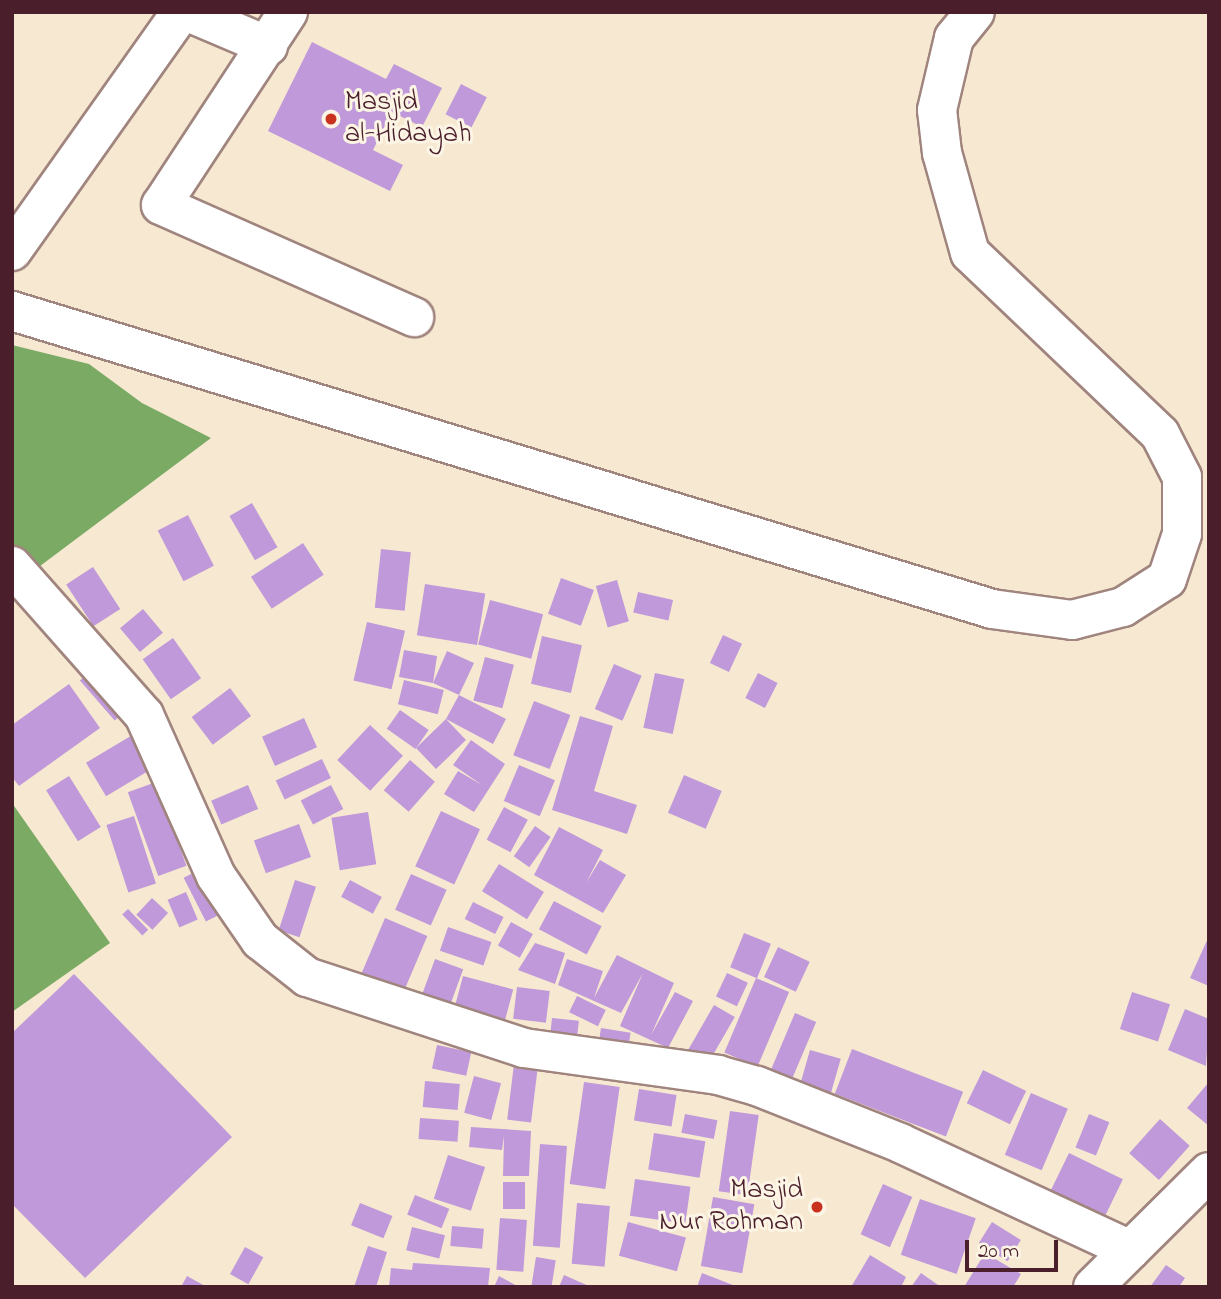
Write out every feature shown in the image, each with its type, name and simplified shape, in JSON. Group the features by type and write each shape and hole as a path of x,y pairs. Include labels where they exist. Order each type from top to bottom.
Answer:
{"street":[{"path":"12,251 181,12"},
{"path":"188,12 268,46"},
{"path":"288,12 161,205 414,317"},
{"path":"12,311 992,609 1072,620 1123,607 1167,579 1182,534 1182,477 1160,434 970,253 942,153 937,110 954,38 975,12"},
{"path":"12,566 144,715 215,876 260,940 307,977 524,1048 718,1075 757,1086 900,1143 1130,1250"},
{"path":"1093,1287 1209,1172"}],"green space":[{"path":"12,345 89,364 142,403 211,438 12,587"},
{"path":"12,803 110,943 12,1012"}],"building":[{"name":"Masjid al-Hidayah","path":"312,42 386,79 394,64 442,88 422,127 392,112 373,150 403,165 390,191 268,131"},
{"path":"461,84 487,97 471,127 446,114"},
{"path":"252,503 278,547 255,560 229,516"},
{"path":"188,515 214,566 184,581 158,530"},
{"path":"303,543 324,575 272,609 251,577"},
{"path":"381,549 411,552 405,611 375,608"},
{"path":"93,567 120,609 93,626 66,584"},
{"path":"561,578 594,590 581,626 548,614"},
{"path":"617,580 629,621 608,627 596,586"},
{"path":"425,584 485,594 477,645 417,635"},
{"path":"638,592 673,600 668,621 633,612"},
{"path":"490,600 543,614 531,659 478,644"},
{"path":"143,609 163,633 140,652 120,628"},
{"path":"367,622 405,631 392,689 354,680"},
{"path":"723,635 742,644 729,672 710,663"},
{"path":"542,636 582,645 571,693 531,684"},
{"path":"173,638 201,678 171,699 143,659"},
{"path":"404,650 437,656 433,683 399,677"},
{"path":"447,651 474,663 459,695 433,683"},
{"path":"485,657 514,665 502,708 473,700"},
{"path":"614,664 642,676 622,721 595,709"},
{"path":"92,670 127,710 115,720 80,680"},
{"path":"655,673 684,679 673,734 643,728"},
{"path":"758,673 778,683 765,708 745,698"},
{"path":"404,680 444,690 438,714 398,704"},
{"path":"69,684 100,728 19,786 12,777 12,725"},
{"path":"230,688 251,716 213,745 192,717"},
{"path":"459,695 506,719 493,744 446,719"},
{"path":"534,701 570,715 550,769 513,755"},
{"path":"400,710 429,730 415,749 387,729"},
{"path":"580,716 613,726 594,791 637,805 627,834 552,810"},
{"path":"304,718 317,747 275,766 262,737"},
{"path":"446,719 466,740 436,769 416,748"},
{"path":"370,725 403,756 370,791 337,760"},
{"path":"134,734 154,767 106,796 86,763"},
{"path":"471,740 505,764 474,812 444,794 458,771 482,785 453,765"},
{"path":"322,759 331,778 285,800 276,781"},
{"path":"410,760 435,782 409,812 384,790"},
{"path":"519,765 555,780 540,816 504,801"},
{"path":"684,775 722,791 706,829 668,813"},
{"path":"69,776 101,827 78,841 46,790"},
{"path":"156,782 186,866 158,876 128,792"},
{"path":"248,785 258,809 221,825 211,801"},
{"path":"331,785 343,809 313,824 301,800"},
{"path":"504,807 528,820 510,852 487,840"},
{"path":"441,811 480,829 454,884 415,866"},
{"path":"368,812 376,864 340,870 331,818"},
{"path":"134,816 156,884 128,892 106,825"},
{"path":"299,824 311,857 266,873 254,840"},
{"path":"535,826 551,837 529,867 514,856"},
{"path":"559,827 603,850 586,883 600,860 626,875 603,913 534,875"},
{"path":"499,864 544,892 527,919 482,891"},
{"path":"197,871 219,915 206,921 184,878"},
{"path":"411,874 447,890 431,925 395,910"},
{"path":"295,880 316,887 300,937 279,930"},
{"path":"350,880 382,897 373,914 341,897"},
{"path":"186,892 198,920 179,927 168,900"},
{"path":"152,898 168,913 152,930 136,915"},
{"path":"554,901 602,926 587,955 539,929"},
{"path":"473,902 504,917 495,934 465,919"},
{"path":"128,909 148,930 142,935 122,915"},
{"path":"385,918 427,936 401,998 359,980"},
{"path":"511,922 533,934 520,958 498,946"},
{"path":"448,927 491,942 483,966 440,951"},
{"path":"744,933 771,944 757,978 730,967"},
{"path":"1209,936 1209,986 1190,978"},
{"path":"535,943 565,953 555,984 518,970"},
{"path":"778,947 810,962 796,992 764,977"},
{"path":"617,955 674,983 651,1035 675,992 693,1001 668,1048 620,1026 643,973 621,1013 558,985 567,959 603,971 594,998"},
{"path":"435,959 463,969 447,1013 419,1003"},
{"path":"727,973 748,983 737,1006 716,997"},
{"path":"74,974 232,1137 85,1278 12,1204 12,1033"},
{"path":"463,976 513,989 502,1032 452,1019"},
{"path":"756,978 789,992 757,1067 724,1053"},
{"path":"517,987 550,991 546,1023 513,1019"},
{"path":"1132,992 1170,1004 1158,1041 1120,1029"},
{"path":"577,996 606,1010 598,1026 569,1012"},
{"path":"714,1005 735,1017 707,1065 686,1053"},
{"path":"1185,1009 1209,1019 1206,1066 1168,1050"},
{"path":"795,1013 816,1022 791,1081 770,1072"},
{"path":"552,1018 579,1021 576,1048 549,1045"},
{"path":"601,1028 631,1033 628,1051 598,1047"},
{"path":"437,1045 471,1052 466,1076 432,1068"},
{"path":"852,1049 963,1092 946,1136 835,1094"},
{"path":"810,1050 841,1059 828,1102 798,1093"},
{"path":"514,1064 538,1067 531,1123 507,1120"},
{"path":"983,1070 1026,1091 1010,1124 967,1103"},
{"path":"474,1076 501,1083 491,1120 464,1113"},
{"path":"425,1081 460,1084 458,1110 423,1107"},
{"path":"584,1082 620,1087 605,1189 570,1184"},
{"path":"1209,1082 1209,1126 1187,1108"},
{"path":"639,1089 677,1095 672,1127 634,1121"},
{"path":"1031,1093 1068,1109 1042,1170 1005,1155"},
{"path":"730,1111 759,1115 747,1195 719,1191"},
{"path":"685,1114 717,1120 714,1139 681,1133"},
{"path":"1089,1114 1109,1122 1096,1156 1076,1147"},
{"path":"420,1118 459,1121 457,1142 419,1139"},
{"path":"1160,1119 1190,1146 1159,1180 1129,1153"},
{"path":"471,1127 531,1131 529,1176 503,1176 504,1136 502,1150 469,1147"},
{"path":"654,1133 705,1141 700,1178 648,1170"},
{"path":"540,1144 567,1146 560,1248 533,1246"},
{"path":"1069,1153 1123,1179 1100,1227 1046,1201"},
{"path":"448,1155 485,1167 471,1211 434,1199"},
{"path":"635,1179 690,1187 685,1223 630,1216"},
{"path":"503,1182 525,1182 525,1209 503,1209"},
{"path":"883,1184 912,1197 890,1247 861,1234"},
{"path":"415,1195 449,1209 441,1228 407,1214"},
{"path":"713,1197 754,1204 742,1273 701,1266"},
{"path":"920,1199 976,1218 957,1274 901,1255"},
{"path":"360,1203 392,1216 383,1238 351,1225"},
{"path":"577,1203 610,1206 605,1267 572,1264"},
{"path":"500,1218 527,1220 523,1272 496,1270"},
{"path":"628,1222 686,1238 677,1271 619,1256"},
{"path":"992,1222 1021,1240 1008,1261 979,1243"},
{"path":"452,1226 484,1229 482,1249 450,1246"},
{"path":"412,1227 445,1235 439,1259 406,1250"},
{"path":"368,1246 387,1252 376,1287 354,1287"},
{"path":"245,1247 263,1257 248,1284 230,1274"},
{"path":"985,1253 1021,1274 1013,1287 964,1287"},
{"path":"870,1255 906,1277 901,1287 851,1287"},
{"path":"536,1257 556,1260 551,1287 531,1287"},
{"path":"413,1263 490,1268 488,1287 389,1287 391,1268 412,1270"},
{"path":"1166,1265 1185,1278 1179,1287 1150,1287"},
{"path":"702,1273 738,1287 697,1287"},
{"path":"921,1273 941,1287 911,1287"},
{"path":"564,1275 591,1287 559,1287"},
{"path":"187,1276 207,1287 181,1287"},
{"path":"499,1276 519,1287 494,1287"}],"place":[{"name":"Masjid al-Hidayah","path":"331,119"},
{"name":"Masjid Nur Rohman","path":"817,1207"}]}
